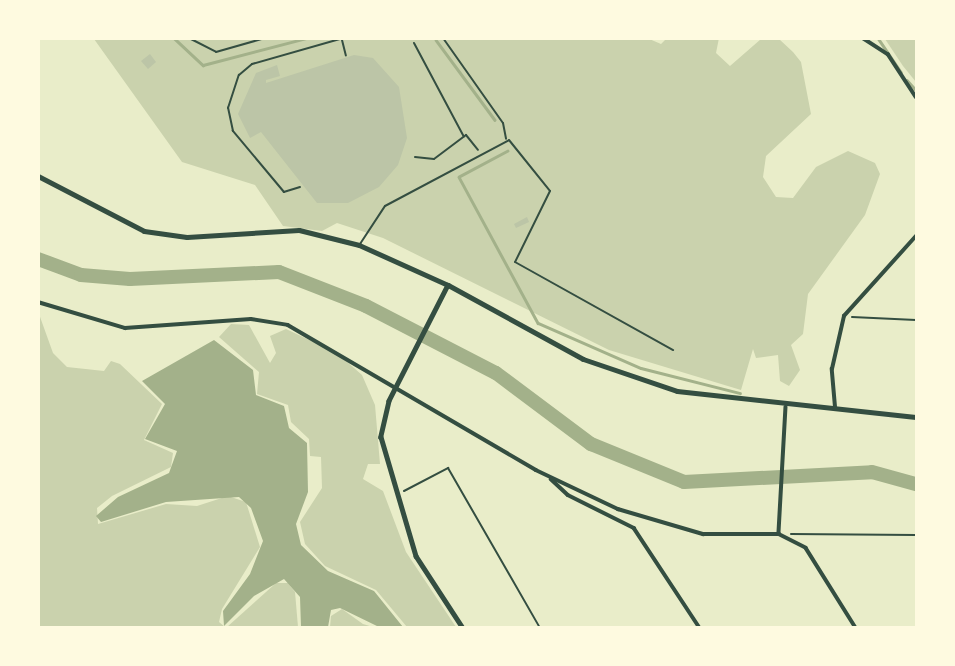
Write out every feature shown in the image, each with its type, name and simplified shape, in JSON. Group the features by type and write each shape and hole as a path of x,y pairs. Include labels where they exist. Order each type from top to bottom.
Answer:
{"main road":[{"path":"38,176 144,231 187,237 299,230 359,245 448,285 612,371 677,391 786,407 916,417"}],"street":[{"path":"863,38 888,54 916,97"},
{"path":"835,410 832,369 844,316 916,236"},
{"path":"448,285 397,383 381,437 394,497 416,556 463,628"},
{"path":"38,302 125,328 251,319 288,325 397,383 547,475 657,523 703,534 779,534 806,548 822,567 856,628"},
{"path":"779,534 786,407"},
{"path":"547,475 568,495 634,528 700,628"}],"lane":[{"path":"189,38 216,52 265,38"},
{"path":"443,38 503,123 506,140"},
{"path":"300,187 284,192 233,131 228,108 239,75 252,64 342,39 346,56"},
{"path":"359,245 385,206 482,157 506,140"},
{"path":"506,140 519,146 551,191 516,262 673,350"}],"path":[{"path":"404,38 414,43 464,136"},
{"path":"414,43 427,38"},
{"path":"415,157 430,160 464,136 471,137 482,157"},
{"path":"844,316 916,320"},
{"path":"394,497 448,468 540,628"},
{"path":"779,534 916,535"}],"shaded area":[{"path":"647,38 661,44 666,39 719,38 716,53 730,66 761,39 779,39 793,52 801,62 811,114 766,156 763,177 776,197 793,198 816,167 848,151 875,163 880,174 865,215 808,294 803,334 791,345 800,370 789,386 780,381 778,355 756,358 753,349 741,390 609,350 383,238 337,223 322,231 283,226 255,185 182,162 94,39"},
{"path":"885,39 916,39 916,82 903,66"},
{"path":"39,314 53,353 67,367 104,371 111,361 120,364 162,404 144,440 173,453 171,467 112,496 97,508 98,524 166,504 197,506 228,496 246,502 260,547 222,609 219,622 225,627 39,627"},
{"path":"231,324 249,325 270,363 276,353 270,336 286,329 337,353 362,375 375,405 380,464 368,464 363,479 383,491 406,552 456,627 407,627 376,590 325,566 305,544 300,522 322,488 321,457 310,456 309,439 291,422 288,405 257,394 259,372 219,337"},
{"path":"214,340 253,370 256,395 284,406 289,428 307,443 308,492 296,524 301,545 328,571 374,591 403,627 379,627 340,608 331,610 328,627 301,627 300,597 284,579 254,596 224,626 223,611 250,574 263,541 251,508 239,497 166,502 101,522 96,516 118,497 169,473 177,451 145,439 165,404 142,381"},
{"path":"276,583 288,583 295,592 298,627 227,627"},
{"path":"342,609 363,624 373,627 330,627 331,616"}],"building":[{"path":"150,54 156,62 148,69 141,61"},
{"path":"354,55 373,58 399,87 407,138 398,165 379,187 348,203 317,203 261,132 250,138 238,114 256,73 277,65 280,76 266,80 266,83"},
{"path":"527,217 529,222 516,228 514,224"}],"waterway":[{"path":"174,38 203,65 307,38"},
{"path":"878,38 901,72"},
{"path":"436,40 495,120"},
{"path":"907,80 916,90"},
{"path":"508,151 459,177 538,323 641,368 740,393"},
{"path":"38,259 81,275 130,279 279,272 366,306 496,373 591,444 684,482 872,472 916,484"}]}
